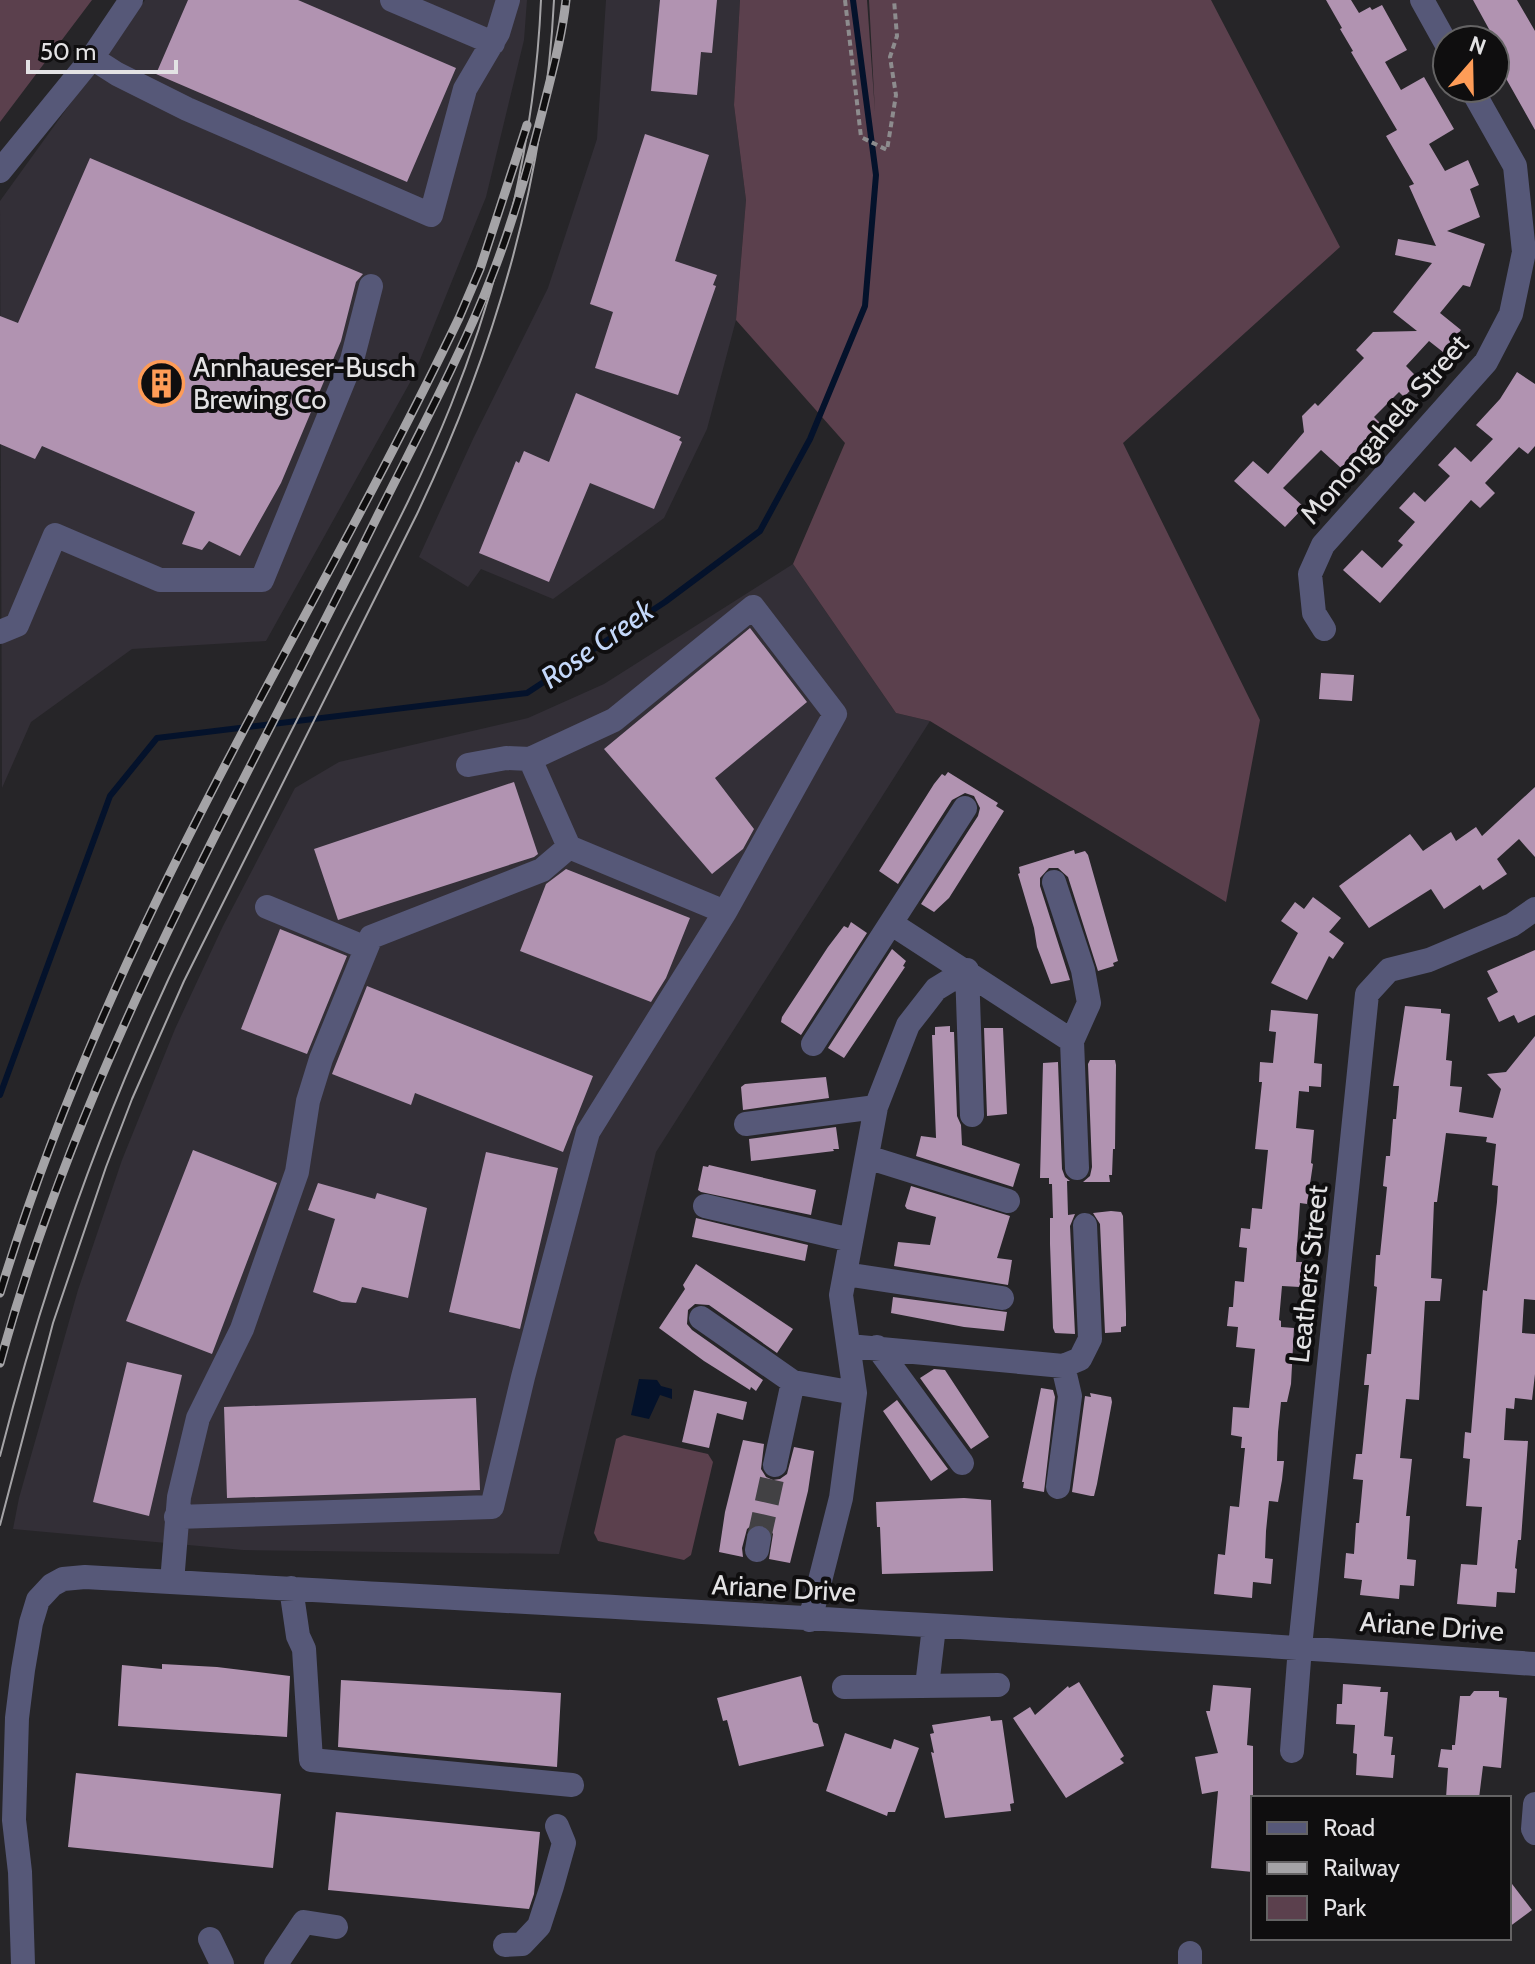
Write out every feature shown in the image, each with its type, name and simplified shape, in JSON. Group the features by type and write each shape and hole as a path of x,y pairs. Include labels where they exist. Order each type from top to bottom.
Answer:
{"street":[{"path":"0,171 92,58 131,0"},
{"path":"392,0 493,43"},
{"path":"92,58 187,109 431,215 465,89 498,33 508,0"},
{"path":"1422,0 1435,24"},
{"name":"Monongahela Street","path":"1324,629 1314,613 1310,574 1323,545 1486,362 1511,314 1524,252 1515,166 1480,104"},
{"path":"0,632 17,625 55,535 160,580 262,580 352,360 371,286"},
{"path":"176,1517 492,1507 588,1132 725,912 835,714 753,607 614,720 530,759 506,758 468,765"},
{"path":"530,759 569,847 725,912"},
{"path":"813,1044 965,808"},
{"path":"172,1582 176,1517 198,1418 242,1329 297,1172 308,1101 321,1059 371,937 542,870 569,847"},
{"path":"1054,882 1083,970 1089,1003 1072,1041 1077,1168"},
{"path":"267,907 366,948"},
{"name":"Leathers Street","path":"1292,1751 1367,994 1389,970 1443,955 1512,925 1535,909"},
{"path":"892,924 1072,1041"},
{"path":"810,1620 841,1498 855,1393 841,1295 876,1107 908,1025 936,989 967,970"},
{"path":"967,970 972,1115"},
{"path":"746,1124 876,1107"},
{"path":"867,1157 1008,1201"},
{"path":"705,1206 851,1240"},
{"path":"849,1346 1063,1366 1080,1359 1090,1339 1085,1225"},
{"path":"845,1274 1002,1298"},
{"path":"701,1318 793,1382 855,1393"},
{"path":"877,1347 962,1463"},
{"path":"1058,1487 1070,1396 1063,1366"},
{"path":"775,1465 793,1382"},
{"name":"Ariane Drive","path":"23,1964 20,1872 14,1820 17,1718 31,1623 38,1600 52,1585 63,1579 85,1577 291,1588 1300,1647 1535,1664"},
{"path":"291,1588 298,1636 304,1649 311,1760 572,1785"},
{"path":"927,1686 934,1627"},
{"path":"844,1687 998,1685"},
{"path":"1535,1804 1535,1833"},
{"path":"505,1945 522,1944 539,1926 564,1843 557,1826"},
{"path":"276,1964 304,1922 336,1927"},
{"path":"210,1939 222,1964"}],"path":[{"path":"845,0 861,137 887,150 896,95 890,57 897,36 894,0"}],"shaded area":[{"path":"145,0 527,0 524,40 486,197 413,377 266,641 132,649 31,722 2,788 0,201"},
{"path":"606,0 740,0 734,105 746,200 736,320 707,429 664,518 553,599 481,569 468,587 419,557 548,288 597,139"},
{"path":"793,564 896,713 930,721 656,1152 559,1554 243,1550 13,1529 78,1290 122,1160 175,1029 223,926 295,788 339,762 528,718 604,684"}],"green space":[{"path":"0,0 92,0 0,122"},
{"path":"740,0 867,0 875,112 869,0 1211,0 1340,247 1123,443 1260,720 1226,902 930,721 896,713 793,564 845,443 736,320 746,200 734,105"},
{"path":"624,1435 708,1454 713,1462 691,1555 684,1560 598,1541 594,1533 616,1439"}],"water":[{"path":"639,1379 657,1380 661,1386 672,1389 672,1399 660,1395 649,1419 631,1415"}],"building":[{"path":"188,0 298,0 456,68 407,182 156,74"},
{"path":"660,0 717,0 712,53 701,52 697,95 651,91"},
{"path":"1326,0 1351,0 1359,13 1382,5 1407,50 1385,62 1401,90 1424,77 1431,89 1431,104 1440,104 1454,129 1429,144 1445,171 1468,160 1479,185 1470,189 1480,217 1447,231 1485,244 1470,287 1463,285 1440,313 1461,330 1443,352 1429,341 1406,366 1420,380 1404,397 1399,392 1374,417 1381,424 1341,468 1321,450 1283,488 1304,507 1285,527 1234,481 1253,461 1268,474 1304,432 1302,416 1315,403 1318,406 1364,358 1356,350 1373,332 1417,331 1393,312 1432,263 1395,255 1398,239 1436,246 1409,186 1414,184 1386,136 1397,130 1351,52"},
{"path":"1473,0 1517,0 1535,31 1535,130 1511,87 1511,24 1486,24"},
{"path":"645,134 709,155 675,261 717,275 713,285 716,286 678,395 595,368 613,312 590,304"},
{"name":"Annhaueser-Busch Brewing Co","path":"90,158 363,274 356,282 341,341 281,483 240,556 209,541 202,550 182,544 195,512 42,446 35,459 0,444 0,316 18,323"},
{"path":"1517,372 1535,384 1535,446 1528,454 1519,447 1485,483 1495,493 1480,508 1471,500 1380,603 1343,570 1362,550 1382,568 1403,545 1398,541 1415,522 1399,508 1414,492 1425,502 1450,476 1438,465 1455,447 1471,462 1493,439 1476,425 1500,399"},
{"path":"576,393 681,437 679,440 682,442 654,509 590,483 549,582 479,553 516,461 519,463 524,451 549,462"},
{"path":"750,628 807,702 715,778 754,829 743,849 712,874 604,749"},
{"path":"1321,673 1354,675 1352,701 1319,699"},
{"path":"948,772 998,803 996,806 1004,811 949,898 934,912 921,904 978,816 980,808 974,796 965,793 952,800 898,884 879,871 934,784"},
{"path":"514,782 538,854 338,920 314,849"},
{"path":"1535,787 1535,857 1519,839 1497,859 1507,874 1483,890 1480,885 1444,909 1431,889 1369,928 1339,886 1410,834 1423,851 1451,832 1456,841 1476,827 1482,836"},
{"path":"1074,850 1075,854 1085,851 1088,855 1118,961 1113,963 1114,966 1098,971 1068,877 1058,868 1049,868 1040,878 1040,886 1070,980 1051,984 1037,947 1018,874 1019,867"},
{"path":"566,869 690,918 666,978 651,1002 520,951 546,884"},
{"path":"1313,897 1341,918 1329,932 1344,943 1333,959 1329,956 1307,1000 1271,983 1298,933 1281,921 1295,902 1304,909"},
{"path":"851,922 867,933 801,1035 781,1022 782,1017 828,947 844,926 848,928"},
{"path":"280,929 347,956 307,1054 241,1029"},
{"path":"892,949 906,961 905,967 844,1058 828,1048"},
{"path":"1535,950 1535,1015 1518,1023 1514,1015 1499,1022 1487,998 1498,992 1487,971"},
{"path":"367,986 593,1076 563,1152 415,1093 411,1105 332,1074"},
{"path":"1405,1006 1441,1009 1441,1013 1450,1014 1446,1060 1452,1061 1450,1086 1462,1087 1459,1112 1493,1118 1501,1089 1487,1074 1506,1072 1535,1036 1535,1300 1524,1299 1522,1333 1535,1334 1535,1374 1532,1400 1515,1398 1514,1409 1506,1408 1504,1440 1528,1441 1515,1593 1497,1592 1496,1607 1457,1604 1461,1564 1477,1565 1482,1507 1466,1506 1470,1459 1463,1458 1465,1432 1471,1433 1483,1290 1487,1291 1497,1202 1498,1186 1492,1185 1496,1144 1486,1142 1487,1137 1446,1133 1437,1202 1434,1202 1431,1278 1442,1279 1440,1301 1425,1301 1419,1400 1406,1399 1400,1458 1412,1459 1406,1516 1410,1516 1407,1559 1416,1560 1414,1586 1400,1585 1399,1599 1360,1595 1362,1580 1344,1578 1346,1553 1354,1554 1356,1523 1359,1523 1363,1480 1353,1479 1356,1454 1362,1454 1369,1385 1364,1385 1367,1354 1371,1354 1377,1287 1374,1286 1376,1255 1380,1255 1387,1187 1383,1186 1386,1156 1390,1156 1393,1119 1396,1119 1399,1086 1393,1086"},
{"path":"1271,1010 1318,1014 1314,1063 1322,1064 1321,1087 1309,1086 1309,1092 1299,1091 1296,1128 1314,1130 1313,1164 1307,1204 1300,1203 1296,1262 1302,1262 1300,1287 1282,1286 1281,1327 1294,1328 1291,1384 1287,1402 1281,1402 1278,1432 1277,1461 1284,1461 1282,1480 1278,1502 1269,1501 1266,1531 1265,1558 1273,1559 1271,1584 1253,1582 1252,1598 1214,1594 1218,1554 1225,1555 1230,1506 1239,1507 1245,1448 1241,1448 1242,1437 1231,1435 1233,1407 1249,1408 1255,1349 1236,1347 1238,1327 1227,1326 1229,1307 1233,1307 1235,1281 1244,1282 1247,1248 1239,1247 1241,1228 1250,1229 1252,1208 1262,1209 1268,1150 1255,1149 1262,1082 1259,1082 1260,1062 1273,1063 1276,1032 1269,1031"},
{"path":"950,1026 950,1032 954,1032 957,1116 961,1125 962,1145 1020,1164 1013,1187 916,1156 921,1136 936,1138 932,1035 935,1035 935,1027"},
{"path":"984,1028 1003,1028 1007,1114 987,1116"},
{"path":"1090,1060 1115,1060 1116,1065 1115,1149 1110,1182 1083,1182 1090,1176 1092,1167"},
{"path":"1058,1062 1062,1169 1070,1181 1067,1181 1068,1215 1075,1214 1070,1226 1075,1334 1055,1333 1053,1328 1050,1244 1052,1184 1049,1184 1049,1178 1040,1178 1043,1063"},
{"path":"826,1077 829,1098 743,1110 741,1087 745,1084"},
{"path":"836,1127 839,1149 834,1151 751,1161 749,1139"},
{"path":"193,1150 277,1183 212,1354 126,1321"},
{"path":"486,1152 558,1168 520,1329 449,1312"},
{"path":"703,1166 816,1190 811,1215 701,1192 698,1190"},
{"path":"318,1183 375,1199 377,1193 427,1208 408,1298 362,1287 356,1303 342,1302 313,1292 335,1219 308,1210"},
{"path":"911,1186 1010,1216 997,1258 1012,1260 1008,1285 894,1266 898,1242 930,1245 936,1217 907,1209 905,1206"},
{"path":"1121,1212 1123,1216 1126,1326 1121,1327 1121,1332 1105,1333 1100,1224 1093,1213"},
{"path":"696,1218 808,1245 805,1261 692,1237"},
{"path":"696,1264 793,1329 777,1353 709,1305 695,1304 688,1310 687,1324 692,1330 763,1380 756,1391 704,1361 659,1328 685,1289 683,1285"},
{"path":"893,1297 1007,1312 1004,1331 891,1313"},
{"path":"127,1362 182,1375 149,1516 93,1502"},
{"path":"934,1369 945,1370 989,1437 971,1449 920,1378"},
{"path":"1041,1388 1053,1390 1055,1397 1044,1492 1023,1488 1022,1482"},
{"path":"694,1390 747,1402 743,1420 717,1413 709,1448 682,1442"},
{"path":"1090,1393 1111,1397 1112,1402 1094,1496 1072,1492 1085,1396 1091,1397"},
{"path":"476,1398 480,1490 227,1498 224,1407"},
{"path":"897,1400 948,1469 931,1481 883,1411"},
{"path":"743,1440 764,1444 761,1469 766,1477 773,1480 787,1474 794,1447 814,1451 808,1491 790,1563 769,1559 773,1534 768,1526 761,1523 747,1529 743,1557 719,1552 725,1512"},
{"path":"964,1498 991,1500 993,1571 882,1574 876,1502"},
{"path":"162,1664 290,1676 287,1737 118,1726 122,1665 162,1669"},
{"path":"801,1676 813,1722 818,1724 824,1746 739,1766 727,1720 723,1721 717,1698"},
{"path":"341,1680 561,1693 557,1767 338,1747"},
{"path":"1079,1682 1124,1756 1120,1759 1124,1763 1066,1798 1013,1718 1030,1707 1035,1715 1068,1686"},
{"path":"1343,1684 1381,1687 1380,1692 1388,1692 1384,1736 1393,1737 1393,1778 1356,1775 1357,1754 1353,1753 1355,1725 1336,1724 1337,1704 1342,1704"},
{"path":"1213,1685 1251,1688 1247,1745 1253,1746 1251,1872 1211,1868 1218,1791 1202,1794 1195,1757 1218,1753 1206,1711 1210,1711"},
{"path":"1474,1691 1499,1691 1499,1697 1507,1698 1501,1768 1483,1766 1479,1796 1446,1796 1448,1768 1438,1767 1441,1749 1452,1750 1452,1745 1455,1745 1460,1696 1470,1696"},
{"path":"990,1716 991,1721 1002,1720 1014,1803 1010,1804 1011,1811 945,1818 931,1752 934,1753 930,1734 934,1733 932,1725"},
{"path":"845,1733 891,1749 894,1739 919,1748 895,1812 888,1812 887,1816 826,1791"},
{"path":"76,1773 281,1794 273,1868 68,1847"},
{"path":"336,1812 540,1832 534,1894 529,1909 328,1890"},
{"path":"1511,1883 1532,1910 1511,1926"}],"waterway":[{"name":"Rose Creek","path":"0,1095 110,796 157,738 527,693 665,602 760,531 810,439 865,306 876,175 853,0"}],"tunnel":[{"path":"759,1538 775,1465"}],"tram line":[{"path":"0,1456 58,1258 130,1065 206,901 413,491 469,357 513,206 532,104 541,0"},
{"path":"0,1525 53,1323 132,1099 184,981 417,514 470,391 492,328 527,199 549,67 554,0"}],"railway":[{"path":"0,1363 34,1251 74,1142 120,1035 168,930 424,425 481,304 527,171 556,55 566,0"},
{"path":"0,1293 51,1144 111,999 192,830 459,318 480,269 527,125"}],"place":[{"name":"Annhaueser-Busch Brewing Co","path":"162,383"}]}
